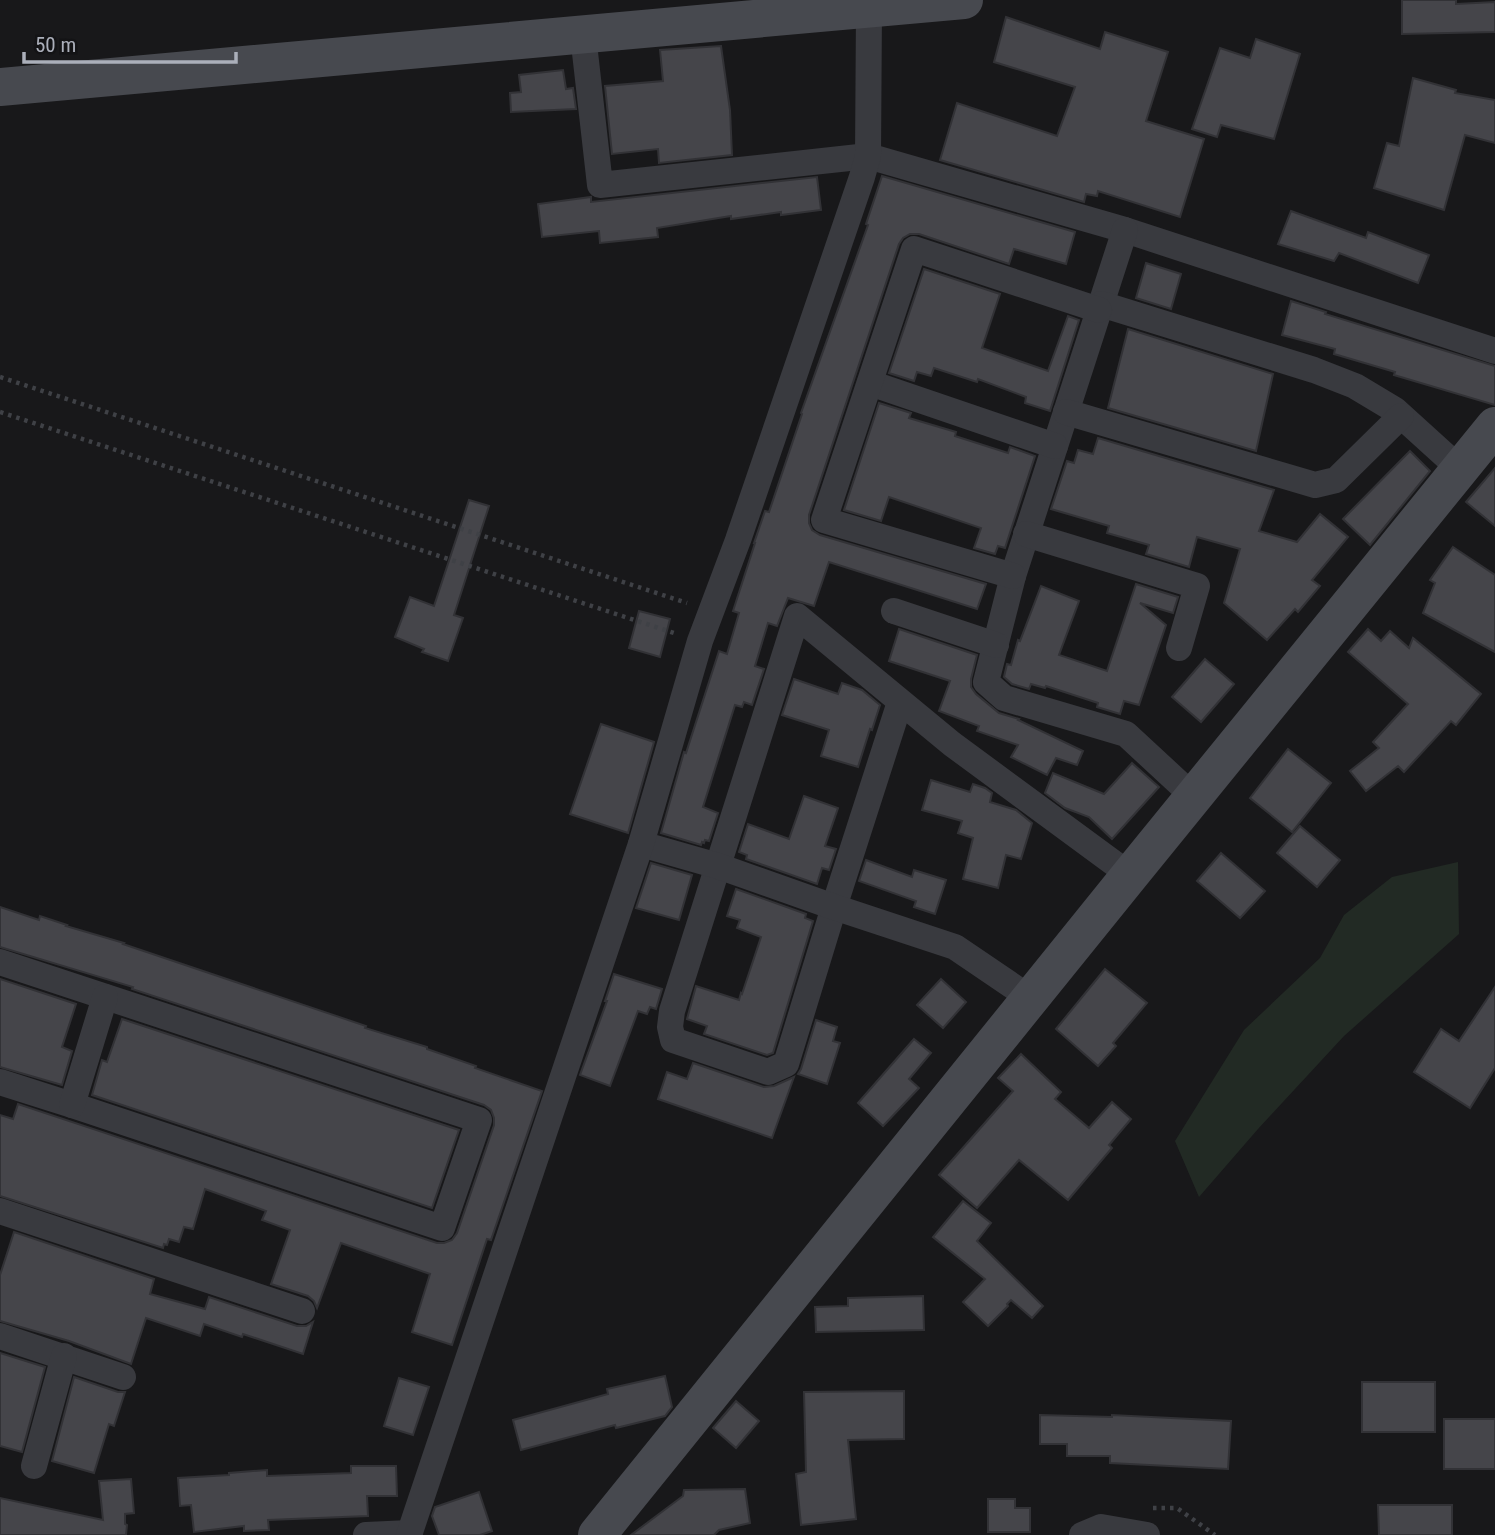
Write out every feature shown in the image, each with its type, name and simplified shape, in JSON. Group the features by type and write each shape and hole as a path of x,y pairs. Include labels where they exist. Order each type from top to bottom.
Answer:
{"street":[{"path":"0,87 964,0"},
{"path":"366,1535 410,1534 641,844 700,641 738,540 868,156 869,9"},
{"path":"583,35 600,185 868,156 1125,230 1495,351"},
{"path":"1125,230 1013,576 986,681 1004,698 1126,734 1194,797"},
{"path":"1013,576 824,520 914,249 1314,370 1355,386 1395,410 1460,469"},
{"path":"870,383 1055,446"},
{"path":"1066,412 1315,485 1335,481 1401,416"},
{"path":"609,1530 1030,998 1495,426"},
{"path":"1026,534 1197,586 1179,648"},
{"path":"894,611 996,645"},
{"path":"901,702 786,1064 768,1072 673,1040 671,1012 797,616 952,744 1130,875"},
{"path":"641,844 718,866 955,947 1030,998"},
{"path":"0,962 479,1120 442,1228 0,1082"},
{"path":"72,1105 105,997"},
{"path":"0,1211 302,1311"},
{"path":"0,1336 123,1377"},
{"path":"34,1466 64,1356"},
{"path":"1082,1535 1101,1527 1147,1535"}],"path":[{"path":"0,377 712,611"},
{"path":"0,412 700,641"}],"shaded area":[{"path":"1458,862 1459,934 1344,1036 1199,1197 1175,1141 1244,1030 1320,958 1344,915 1392,877"}],"building":[{"path":"1402,0 1456,0 1456,4 1495,2 1495,32 1402,34"},
{"path":"1006,17 1100,49 1105,32 1168,52 1146,121 1204,139 1180,217 1098,191 1097,196 1086,194 1084,202 940,160 957,103 1057,136 1075,87 994,62"},
{"path":"1256,39 1300,54 1274,139 1221,125 1217,137 1192,129 1220,48 1250,58"},
{"path":"721,46 730,110 732,155 659,163 658,149 612,154 605,86 663,81 660,50"},
{"path":"563,70 566,89 573,88 576,109 511,112 510,93 521,92 519,75"},
{"path":"1413,78 1456,90 1455,93 1495,100 1495,143 1465,135 1444,210 1374,188 1387,143 1399,146"},
{"path":"882,176 1075,232 1066,264 1014,249 1009,264 919,234 910,234 903,238 809,515 812,530 820,535 986,584 977,609 829,562 814,606 788,598 777,626 768,623 755,666 764,669 752,705 744,702 742,707 735,705 703,807 718,813 709,841 705,840 701,845 661,833 684,752 686,753 719,651 727,654 739,613 733,611 754,543 765,511 769,512 868,225 866,224"},
{"path":"817,177 821,210 731,219 731,216 657,228 658,237 600,243 599,231 542,237 538,204 591,197 591,202"},
{"path":"1291,211 1366,238 1368,232 1429,255 1418,283 1339,253 1334,261 1278,244"},
{"path":"1146,263 1181,274 1171,309 1136,298"},
{"path":"924,269 1000,294 982,348 1048,371 1068,316 1079,320 1050,411 1025,403 1026,397 978,379 977,382 934,368 931,376 917,372 914,381 889,373"},
{"path":"1291,301 1495,366 1495,405 1334,354 1335,349 1282,335"},
{"path":"1128,329 1273,374 1256,451 1108,408"},
{"path":"879,403 911,413 909,418 956,432 955,436 1008,453 1010,447 1035,456 1005,548 998,546 995,554 974,548 981,528 889,497 881,521 844,510"},
{"path":"1098,438 1274,490 1259,531 1297,542 1320,514 1348,537 1312,580 1320,586 1298,612 1295,609 1267,640 1224,603 1240,549 1197,537 1189,567 1146,554 1149,545 1107,533 1109,526 1051,509 1067,461 1074,463 1078,450 1093,454"},
{"path":"1410,451 1430,471 1370,545 1343,519"},
{"path":"1495,468 1495,526 1466,502"},
{"path":"469,500 489,506 454,615 463,618 448,661 422,652 424,649 395,637 410,597 434,606"},
{"path":"1453,547 1495,575 1495,652 1423,613 1435,583 1430,580"},
{"path":"1136,584 1178,597 1173,613 1140,603 1166,625 1139,705 1124,701 1120,714 1097,707 1098,703 1046,686 1045,688 1031,684 1029,689 1012,684 1004,677 1007,664 1011,665 1018,640 1020,641 1041,586 1079,601 1059,655 1107,671"},
{"path":"639,611 670,619 660,657 629,648"},
{"path":"899,629 977,655 971,679 971,687 976,694 999,713 1019,719 1083,751 1077,765 1056,758 1047,775 1011,757 1018,745 977,731 979,726 939,711 950,681 889,661"},
{"path":"1368,629 1381,641 1390,631 1409,648 1413,638 1481,694 1456,725 1451,721 1404,772 1398,766 1366,791 1350,771 1379,748 1373,742 1408,704 1348,652"},
{"path":"1205,659 1234,684 1201,722 1172,697"},
{"path":"794,679 838,694 842,683 862,690 880,705 858,767 821,756 829,730 782,715"},
{"path":"601,724 654,742 628,833 570,814"},
{"path":"1288,749 1331,783 1292,832 1250,798"},
{"path":"1132,763 1159,787 1112,839 1089,817 1065,808 1045,793 1053,773 1104,794"},
{"path":"931,780 970,792 973,784 985,788 992,793 990,802 1016,810 1032,823 1021,859 1006,855 998,888 963,879 973,838 958,833 962,821 922,810"},
{"path":"804,796 838,808 825,846 836,849 829,870 822,868 817,884 746,859 747,855 739,852 748,824 789,839"},
{"path":"1300,826 1340,860 1317,887 1277,853"},
{"path":"1221,853 1265,891 1240,918 1197,881"},
{"path":"866,860 912,877 914,870 946,880 935,914 914,907 916,901 859,881"},
{"path":"651,863 692,875 679,920 636,908"},
{"path":"736,889 806,914 805,918 813,921 773,1053 767,1055 704,1034 707,1026 687,1019 696,986 739,1000 742,994 761,937 737,928 740,920 727,916"},
{"path":"0,907 39,920 40,916 124,943 366,1026 365,1028 427,1047 476,1066 475,1068 542,1091 491,1240 487,1239 452,1345 412,1332 430,1274 341,1243 317,1308 308,1296 271,1284 290,1230 262,1220 266,1211 205,1189 193,1229 184,1227 179,1242 169,1239 163,1248 0,1196 0,1115 13,1119 18,1104 437,1243 444,1243 452,1240 457,1233 494,1125 494,1118 491,1110 484,1105 132,989 133,987 0,947"},
{"path":"1105,969 1147,1003 1113,1043 1116,1046 1098,1066 1056,1029"},
{"path":"614,974 662,989 656,1009 650,1007 647,1014 638,1011 610,1086 580,1075"},
{"path":"0,979 76,1004 62,1047 72,1051 62,1085 0,1067"},
{"path":"941,979 966,1002 943,1028 917,1005"},
{"path":"1495,987 1495,1068 1470,1108 1414,1072 1441,1029 1459,1041"},
{"path":"122,1019 459,1130 432,1208 92,1095 102,1060 107,1062"},
{"path":"816,1020 837,1027 833,1041 840,1043 827,1084 798,1074"},
{"path":"914,1039 931,1053 909,1079 919,1088 883,1126 858,1103"},
{"path":"1021,1054 1061,1092 1055,1099 1089,1128 1112,1102 1131,1119 1109,1145 1112,1148 1068,1200 1019,1160 977,1208 939,1175 1013,1091 998,1078"},
{"path":"693,1063 764,1087 774,1086 794,1077 772,1138 658,1099 667,1072 687,1079"},
{"path":"963,1201 991,1223 977,1241 1043,1306 1032,1318 1011,1300 988,1326 963,1302 985,1279 933,1237"},
{"path":"14,1232 154,1279 150,1294 205,1309 209,1297 297,1326 306,1326 313,1322 303,1354 204,1324 200,1336 146,1318 131,1364 69,1341 0,1321 0,1275"},
{"path":"923,1296 924,1330 816,1332 815,1307 848,1306 848,1298"},
{"path":"0,1353 45,1367 22,1452 0,1446"},
{"path":"665,1376 672,1407 665,1416 616,1428 615,1425 521,1450 513,1420 608,1394 607,1389"},
{"path":"74,1377 125,1392 114,1426 109,1424 94,1473 52,1461"},
{"path":"399,1378 429,1387 413,1435 384,1426"},
{"path":"1362,1382 1435,1382 1435,1432 1362,1432"},
{"path":"904,1391 904,1439 848,1440 856,1519 801,1525 796,1474 806,1472 804,1392"},
{"path":"736,1401 759,1421 736,1448 713,1428"},
{"path":"1040,1415 1112,1415 1231,1421 1228,1469 1110,1463 1110,1456 1067,1456 1067,1444 1040,1444"},
{"path":"1444,1419 1495,1419 1495,1469 1444,1469"},
{"path":"351,1466 396,1466 397,1496 367,1496 368,1516 268,1520 269,1530 244,1531 244,1526 194,1532 191,1505 180,1506 178,1478 267,1470 267,1476 351,1473"},
{"path":"131,1479 134,1513 125,1514 126,1535 0,1535 0,1498 103,1520 99,1481"},
{"path":"745,1489 750,1523 719,1530 714,1535 631,1535 683,1496 684,1490"},
{"path":"479,1492 492,1531 480,1535 439,1535 432,1516 435,1507"},
{"path":"988,1499 1015,1499 1015,1508 1030,1508 1030,1532 988,1532"},
{"path":"1378,1505 1452,1505 1452,1535 1379,1535"}]}
